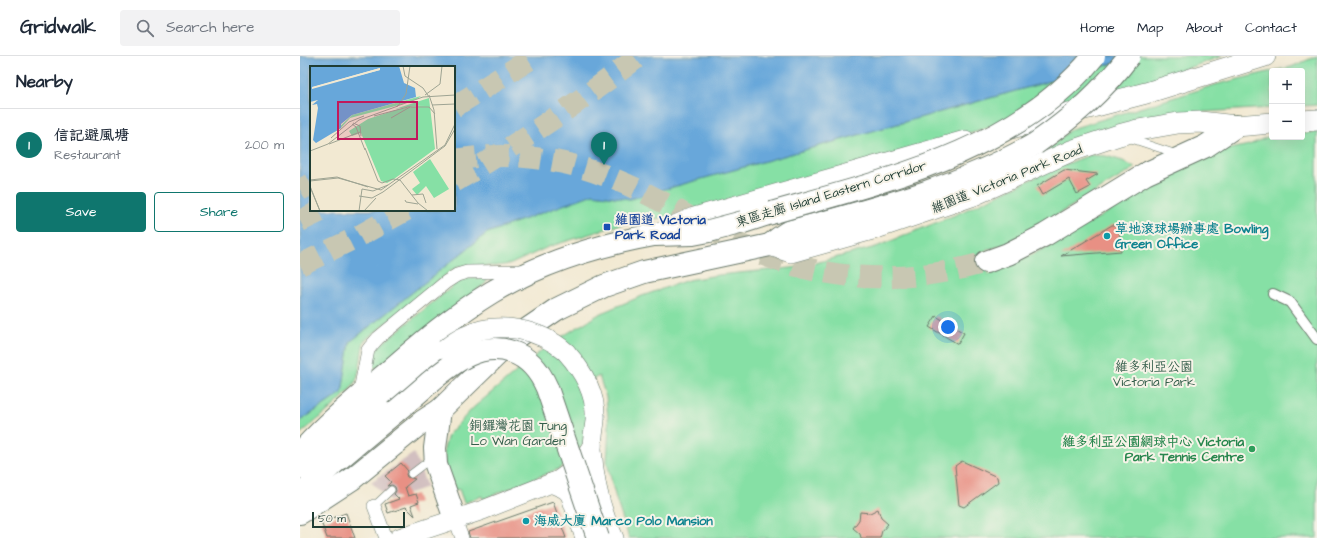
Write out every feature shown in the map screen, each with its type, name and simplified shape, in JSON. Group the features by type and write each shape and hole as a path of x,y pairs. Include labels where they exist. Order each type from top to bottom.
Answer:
{"highway":[{"name":"東區走廊 Island Eastern Corridor","path":"654,235 709,232 869,185 919,168 961,151 1006,129 1042,105 1077,74 1094,56"},
{"name":"東區走廊 Island Eastern Corridor","path":"770,245 788,232 872,210 932,191 969,177 1011,158 1035,144 1081,110 1117,73 1129,56"},
{"path":"986,262 1008,254 1045,235 1145,174 1206,146 1236,126"},
{"path":"305,460 359,396 447,323 492,292 534,270 593,249 654,235"},
{"path":"300,513 352,478 423,420 440,410 514,339 557,310 578,298 604,286 644,272 770,245"},
{"path":"300,495 334,463 447,368 472,352 487,349 506,350 522,356 538,371 547,388 598,538"},
{"path":"440,410 435,456 439,475 458,528"}],"main road":[{"path":"654,235 694,218 992,133 1146,93 1265,56"},
{"path":"1305,121 1317,120"},
{"name":"維園道 Victoria Park Road","path":"770,245 791,252 873,229 974,195 1021,172 1071,151 1118,135 1178,123 1200,122 1236,126 1269,123"},
{"path":"305,460 444,349 466,335 478,331 502,328 515,329 542,336 552,341 566,352 583,374 591,391 594,405 595,420 592,446 598,496 614,538"},
{"path":"399,538 458,528 483,510 551,483 573,470 580,464 592,446"},
{"path":"551,483 565,489 570,494 585,538"}],"street":[{"path":"359,396 368,350 371,346 378,338 446,282 457,275 467,272 534,270"},
{"path":"1273,294 1290,302 1317,338"},
{"path":"374,506 386,538"}],"lane":[{"path":"1118,135 1183,156"},
{"path":"410,474 435,456"},
{"path":"374,506 391,490"}],"shaded area":[{"path":"414,453 427,487 390,500 371,482"}],"green space":[{"path":"1140,56 1223,56 1141,84 676,216 622,224 548,247 511,264 495,266 460,266 452,270 364,341 357,378 354,385 332,408 300,434 300,421 342,393 350,342 487,233 593,194 630,199"},
{"path":"1317,56 1317,105 1305,106 1305,68 1286,68"},
{"path":"1269,72 1269,108 1184,113 1043,154 1071,129 1218,84"},
{"name":"維多利亞公園 Victoria Park","path":"1317,132 1317,538 629,538 616,499 607,462 609,427 606,397 599,376 581,386 588,412 583,445 561,468 483,499 482,496 464,503 459,489 455,490 445,465 444,449 448,435 473,408 548,345 601,313 642,296 688,280 718,275 800,267 876,247 955,215 1051,170 1090,155 1106,156 1123,161 1135,168 1012,242 981,252 989,275 1054,244 1207,154 1249,145 1269,136 1269,140 1305,140 1305,133"},
{"path":"484,277 487,279 486,283 376,368 371,365 371,360 379,346 458,282 466,279"}],"water":[{"path":"300,56 1140,56 630,199 593,194 487,233 350,342 342,393 300,421"}],"building":[{"path":"1064,170 1098,174 1086,181 1090,187 1077,194 1069,179 1042,195 1037,186"},
{"name":"草地滾球場辦事處 Bowling Green Office","path":"1112,225 1119,225 1121,251 1061,256"},
{"path":"936,316 964,333 958,344 929,327"},
{"path":"962,461 997,477 998,482 964,507 959,505 955,466"},
{"path":"401,463 408,471 406,474 407,477 415,479 405,487 408,496 416,494 419,502 411,505 415,516 406,507 388,513 385,504 399,499 394,494 396,491 395,487 392,485 387,486 391,482 385,476"},
{"path":"553,502 566,538 470,538 468,532"},
{"path":"878,509 881,518 888,524 882,531 880,538 861,538 860,534 853,528 859,520 860,512 870,513"},
{"path":"346,513 355,538 327,538 321,522"}],"tunnel":[{"path":"455,106 535,56"},
{"path":"455,181 502,153 548,122 639,56"},
{"path":"455,160 480,157 530,157 554,161 602,174 663,202 747,248 788,264 816,271 844,275 901,277 930,274 986,262"},
{"path":"300,190 310,185"},
{"path":"300,221 321,211"},
{"path":"300,265 357,237 404,211"}],"place":[{"name":"信記避風塘","path":"604,165"},
{"name":"維園道 Victoria Park Road","path":"607,227"},
{"name":"草地滾球場辦事處 Bowling Green Office","path":"1107,236"},
{"name":"維多利亞公園網球中心 Victoria Park Tennis Centre","path":"1252,449"},
{"name":"海威大廈 Marco Polo Mansion","path":"526,521"}],"park label":[{"name":"銅鑼灣花園 Tung Lo Wan Garden","path":"518,434"}]}
